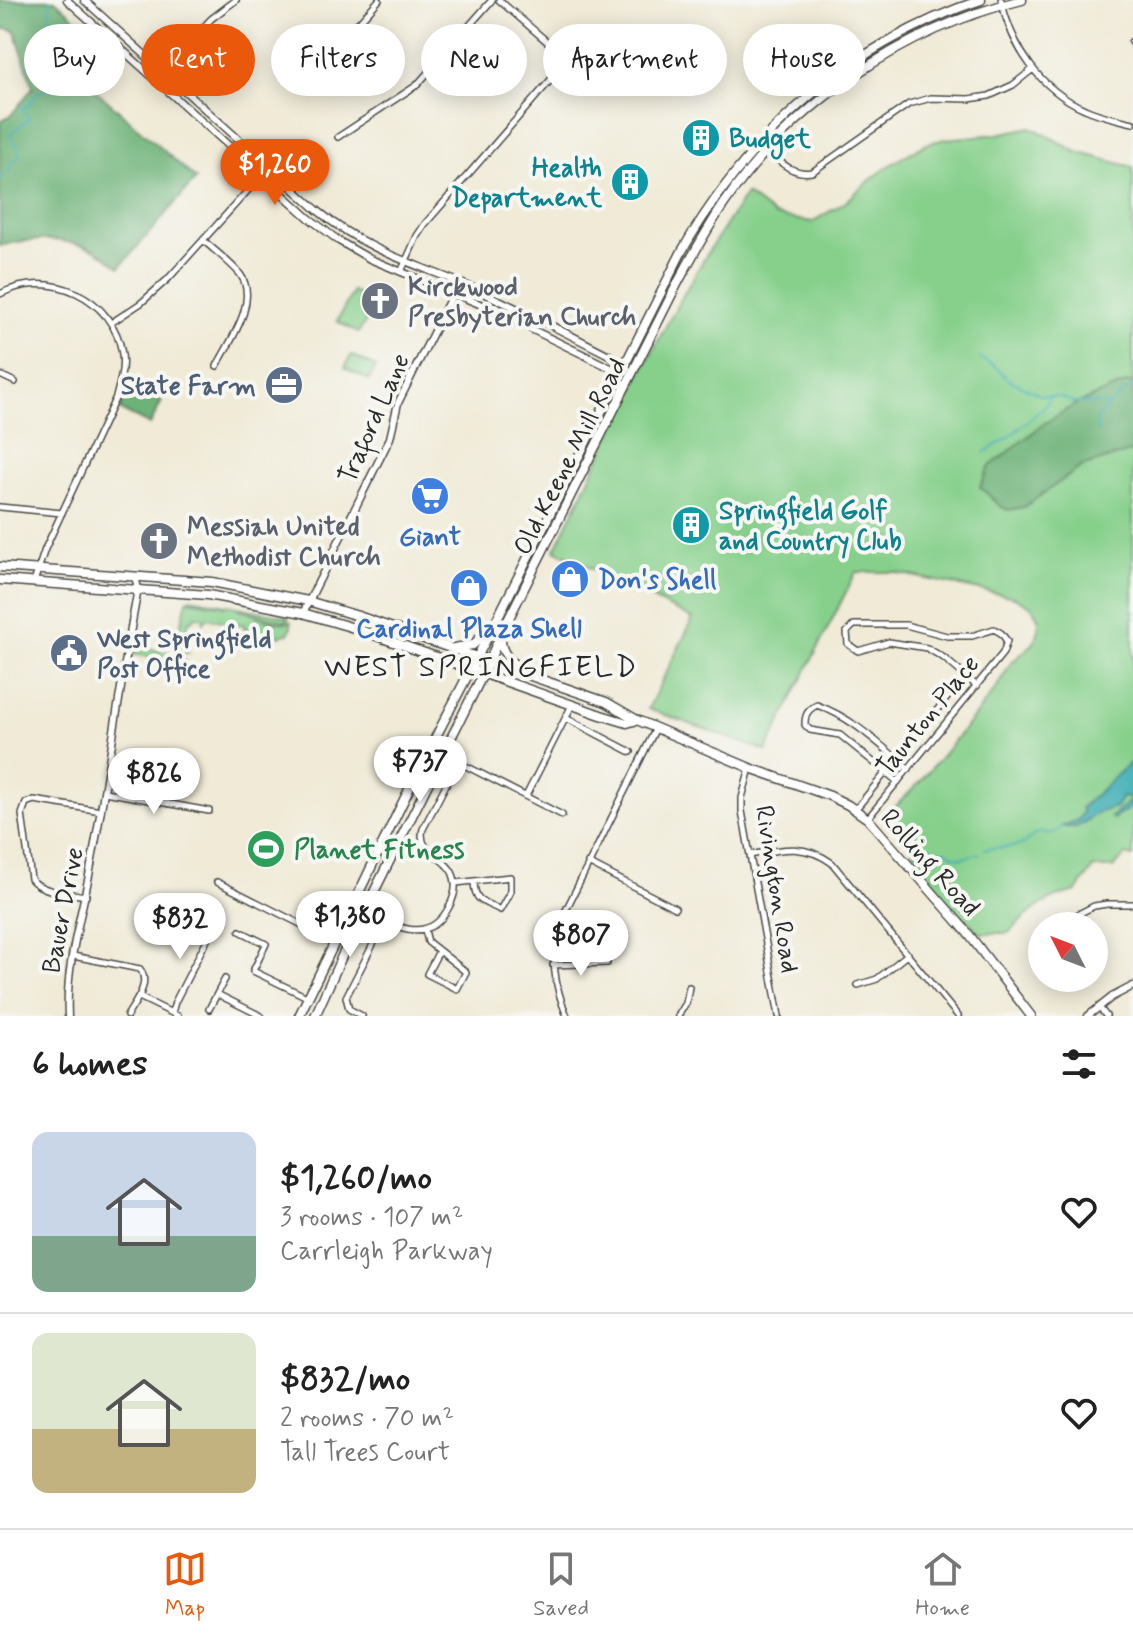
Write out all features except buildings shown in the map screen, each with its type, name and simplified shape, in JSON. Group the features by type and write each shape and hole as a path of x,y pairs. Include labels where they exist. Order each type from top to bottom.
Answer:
{"main road":[{"name":"Old Keene Mill Road","path":"299,1016 415,777 622,369 687,242 713,200 759,143 808,97 860,58 942,14 981,0"},
{"name":"Old Keene Mill Road","path":"315,1016 504,628 703,237 725,202 767,151 817,104 847,81 877,61 947,24 1002,2 1022,0"},
{"name":"Rolling Road","path":"0,567 212,582 308,601 606,702 637,720 750,768 830,796 868,819 967,932 1031,1016"},
{"name":"Rolling Road","path":"0,580 208,595 303,613 627,723 637,720"},
{"path":"450,648 464,648 475,643 497,620"},
{"path":"504,628 501,647 511,662 527,675"}],"street":[{"path":"67,0 141,67"},
{"path":"84,0 141,51"},
{"path":"206,24 236,0"},
{"path":"356,24 379,0"},
{"path":"338,137 417,85 492,0"},
{"path":"499,0 543,38"},
{"path":"1002,2 1015,40 1033,69 1050,86 1074,104 1133,123"},
{"path":"759,143 795,172 812,172 909,104 931,98 989,96 1013,85 1033,69"},
{"path":"401,272 425,224 543,89"},
{"path":"174,96 309,218 339,241 370,259 454,293 632,374"},
{"path":"191,96 345,232 375,249 532,316 622,369"},
{"path":"111,323 153,293 269,167"},
{"path":"203,240 240,274 247,293 245,310 217,366"},
{"name":"Traford Lane","path":"303,613 390,438 398,403 458,282"},
{"path":"0,294 25,285 47,284 68,288 96,305 111,323 121,347 122,379 116,397 45,549 34,582"},
{"path":"0,375 15,382"},
{"path":"0,507 62,513"},
{"name":"Bauer Drive","path":"68,1016 73,956 105,792 138,589 135,576"},
{"name":"Taunton Place","path":"855,810 965,676 927,648 889,642 858,651 848,644 847,632 854,625 906,625 947,636 972,636 994,629 1001,633 1007,641 1003,653 868,819"},
{"path":"965,676 977,686"},
{"path":"526,796 572,705"},
{"path":"898,782 840,735 810,730 805,725 805,715 810,708 817,705 855,724 909,769"},
{"path":"566,718 631,752"},
{"path":"567,1016 557,990 553,965 559,924 656,728"},
{"path":"352,905 408,930 425,930 443,918 456,883 450,869 424,846 421,837 454,769 459,765 562,815"},
{"name":"Rivington Road","path":"750,768 742,805 779,1016"},
{"path":"105,792 209,811"},
{"path":"86,896 35,885 31,879 22,814 26,803 34,800 101,811"},
{"path":"750,855 794,849 824,857 840,871 954,1015"},
{"path":"588,863 675,908"},
{"path":"456,883 510,877 510,892 500,910 474,894 474,882"},
{"path":"217,882 334,941"},
{"path":"1082,912 1094,906 1133,904"},
{"path":"139,997 175,1014 175,1002 217,920"},
{"path":"362,1016 349,1009 346,997 385,921"},
{"path":"425,930 428,942 466,972 457,989 427,974 439,951"},
{"path":"240,931 266,944 253,971 307,997"},
{"path":"858,985 873,982 908,954"},
{"path":"73,956 140,969 144,982 127,1016"},
{"path":"553,965 607,963"},
{"path":"209,1009 225,979"},
{"path":"1088,1016 1112,997 1133,986"},
{"path":"678,1016 686,1003 689,987"},
{"path":"217,994 261,1016"},
{"path":"1099,1007 1106,1016"}],"green space":[{"path":"0,0 55,0 82,24 24,24 24,59 15,31 0,28"},
{"path":"26,96 102,96 196,179 120,267 97,251 71,243 35,240 0,246 0,121 11,115"},
{"path":"1031,127 1077,152 1133,167 1133,857 1126,855 1113,868 1093,868 1077,891 1028,912 1008,933 980,933 932,887 896,820 895,807 969,723 1011,663 1034,643 1039,620 1032,607 1014,597 893,572 856,572 766,751 648,709 693,619 555,550 667,324 746,194 775,216 812,222 847,201 886,168 927,144 944,139 998,134"},
{"path":"353,291 363,297 360,304 370,309 373,304 377,306 378,314 367,320 358,333 337,321"},
{"path":"351,355 376,367 369,380 345,368"},
{"path":"1126,383 1133,383 1133,451 1081,467 1024,507 1008,510 1001,507 980,487 989,467 1045,423 1076,404"},
{"path":"127,390 162,401 150,425 120,410"},
{"path":"191,598 284,616 288,621 237,608 270,620 291,622 291,628 288,634 279,636 245,630 244,625 207,618 204,623 203,617 195,616 189,620 183,649 188,653 181,653 180,658 185,661 133,654 136,646 174,654 187,600 226,606"}],"water":[{"path":"1133,760 1132,807 1113,819 1111,817 1130,801 1130,798 1122,797 1116,807 1078,826 1062,826 1078,820 1083,812 1081,808"}],"waterway":[{"path":"0,179 20,154 11,139 12,132 29,119 22,111 24,107 30,105 36,93 59,85 61,57 54,42 49,16 50,1"},
{"path":"979,358 1005,376"},
{"path":"1008,379 1040,395 1061,397 1074,403 1108,406 1126,390 1133,388"},
{"path":"985,452 1008,438 1045,406 1050,397"},
{"path":"1098,432 1096,419 1107,407"},
{"path":"985,849 1018,846 1037,834 1054,833 1062,826"},
{"path":"905,831 917,846 946,850 958,857 979,853"}],"place":[{"name":"Budget","path":"701,138"},
{"name":"Health Department","path":"630,182"},
{"name":"Kirckwood Presbyterian Church","path":"380,301"},
{"name":"State Farm","path":"284,385"},
{"name":"Giant","path":"430,496"},
{"name":"Springfield Golf and Country Club","path":"691,525"},
{"name":"Messiah United Methodist Church","path":"159,541"},
{"name":"Don's Shell","path":"570,579"},
{"name":"Cardinal Plaza Shell","path":"469,588"},
{"name":"West Springfield Post Office","path":"69,653"},
{"name":"Planet Fitness","path":"266,849"}],"district":[{"name":"WEST SPRINGFIELD","path":"481,666"}]}
